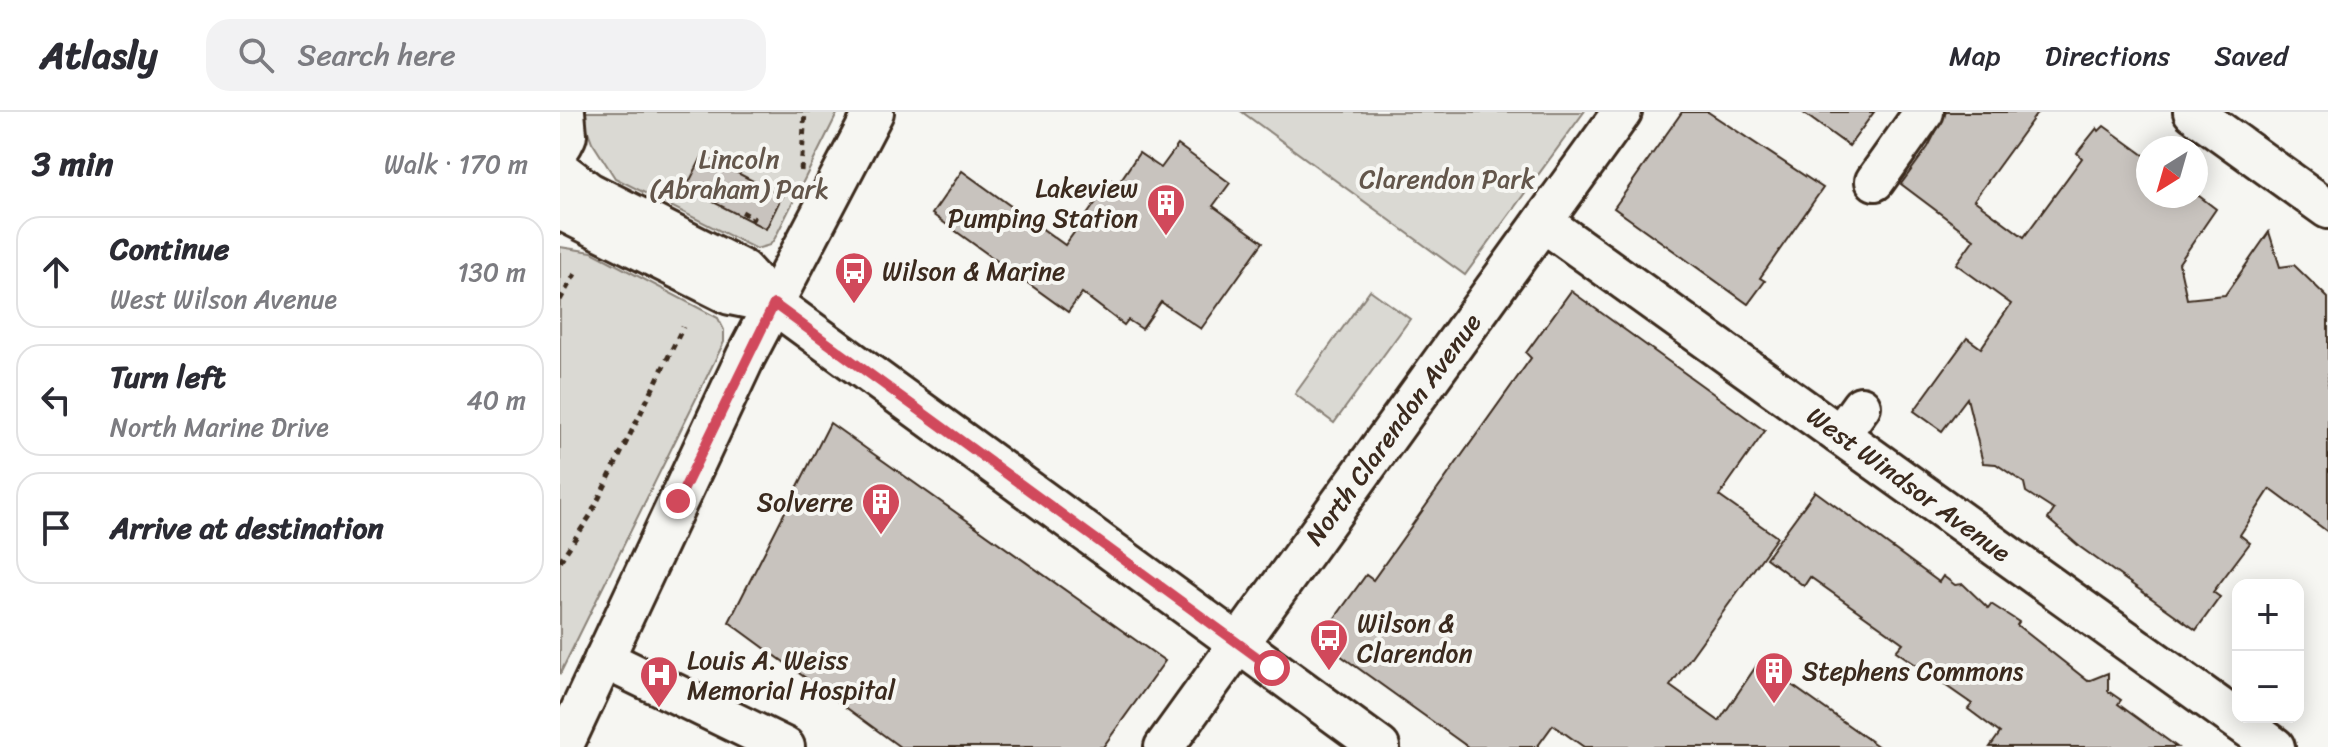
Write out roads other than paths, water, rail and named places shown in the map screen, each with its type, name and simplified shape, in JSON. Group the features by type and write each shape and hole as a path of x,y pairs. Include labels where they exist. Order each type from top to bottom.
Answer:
{"highway":[{"path":"560,143 564,135 562,112"}],"street":[{"path":"563,747 746,356 874,112"},
{"name":"North Clarendon Avenue","path":"1164,747 1622,112"},
{"path":"1875,181 1924,112"},
{"path":"2193,112 2328,209"},
{"path":"560,170 589,192 743,270 774,304 1380,747"},
{"path":"560,210 730,295 774,304"},
{"name":"West Windsor Avenue","path":"1543,222 1851,420 2275,747"},
{"path":"604,659 785,747"}],"place":[{"name":"Lakeview Pumping Station","path":"1166,237"},
{"name":"Wilson & Marine","path":"854,305"},
{"name":"Solverre","path":"881,536"},
{"name":"Wilson & Clarendon","path":"1329,672"},
{"name":"Stephens Commons","path":"1774,705"},
{"name":"Louis A. Weiss Memorial Hospital","path":"659,709"}],"park label":[{"name":"Lincoln (Abraham) Park","path":"739,174"},
{"name":"Clarendon Park","path":"1447,179"}]}
